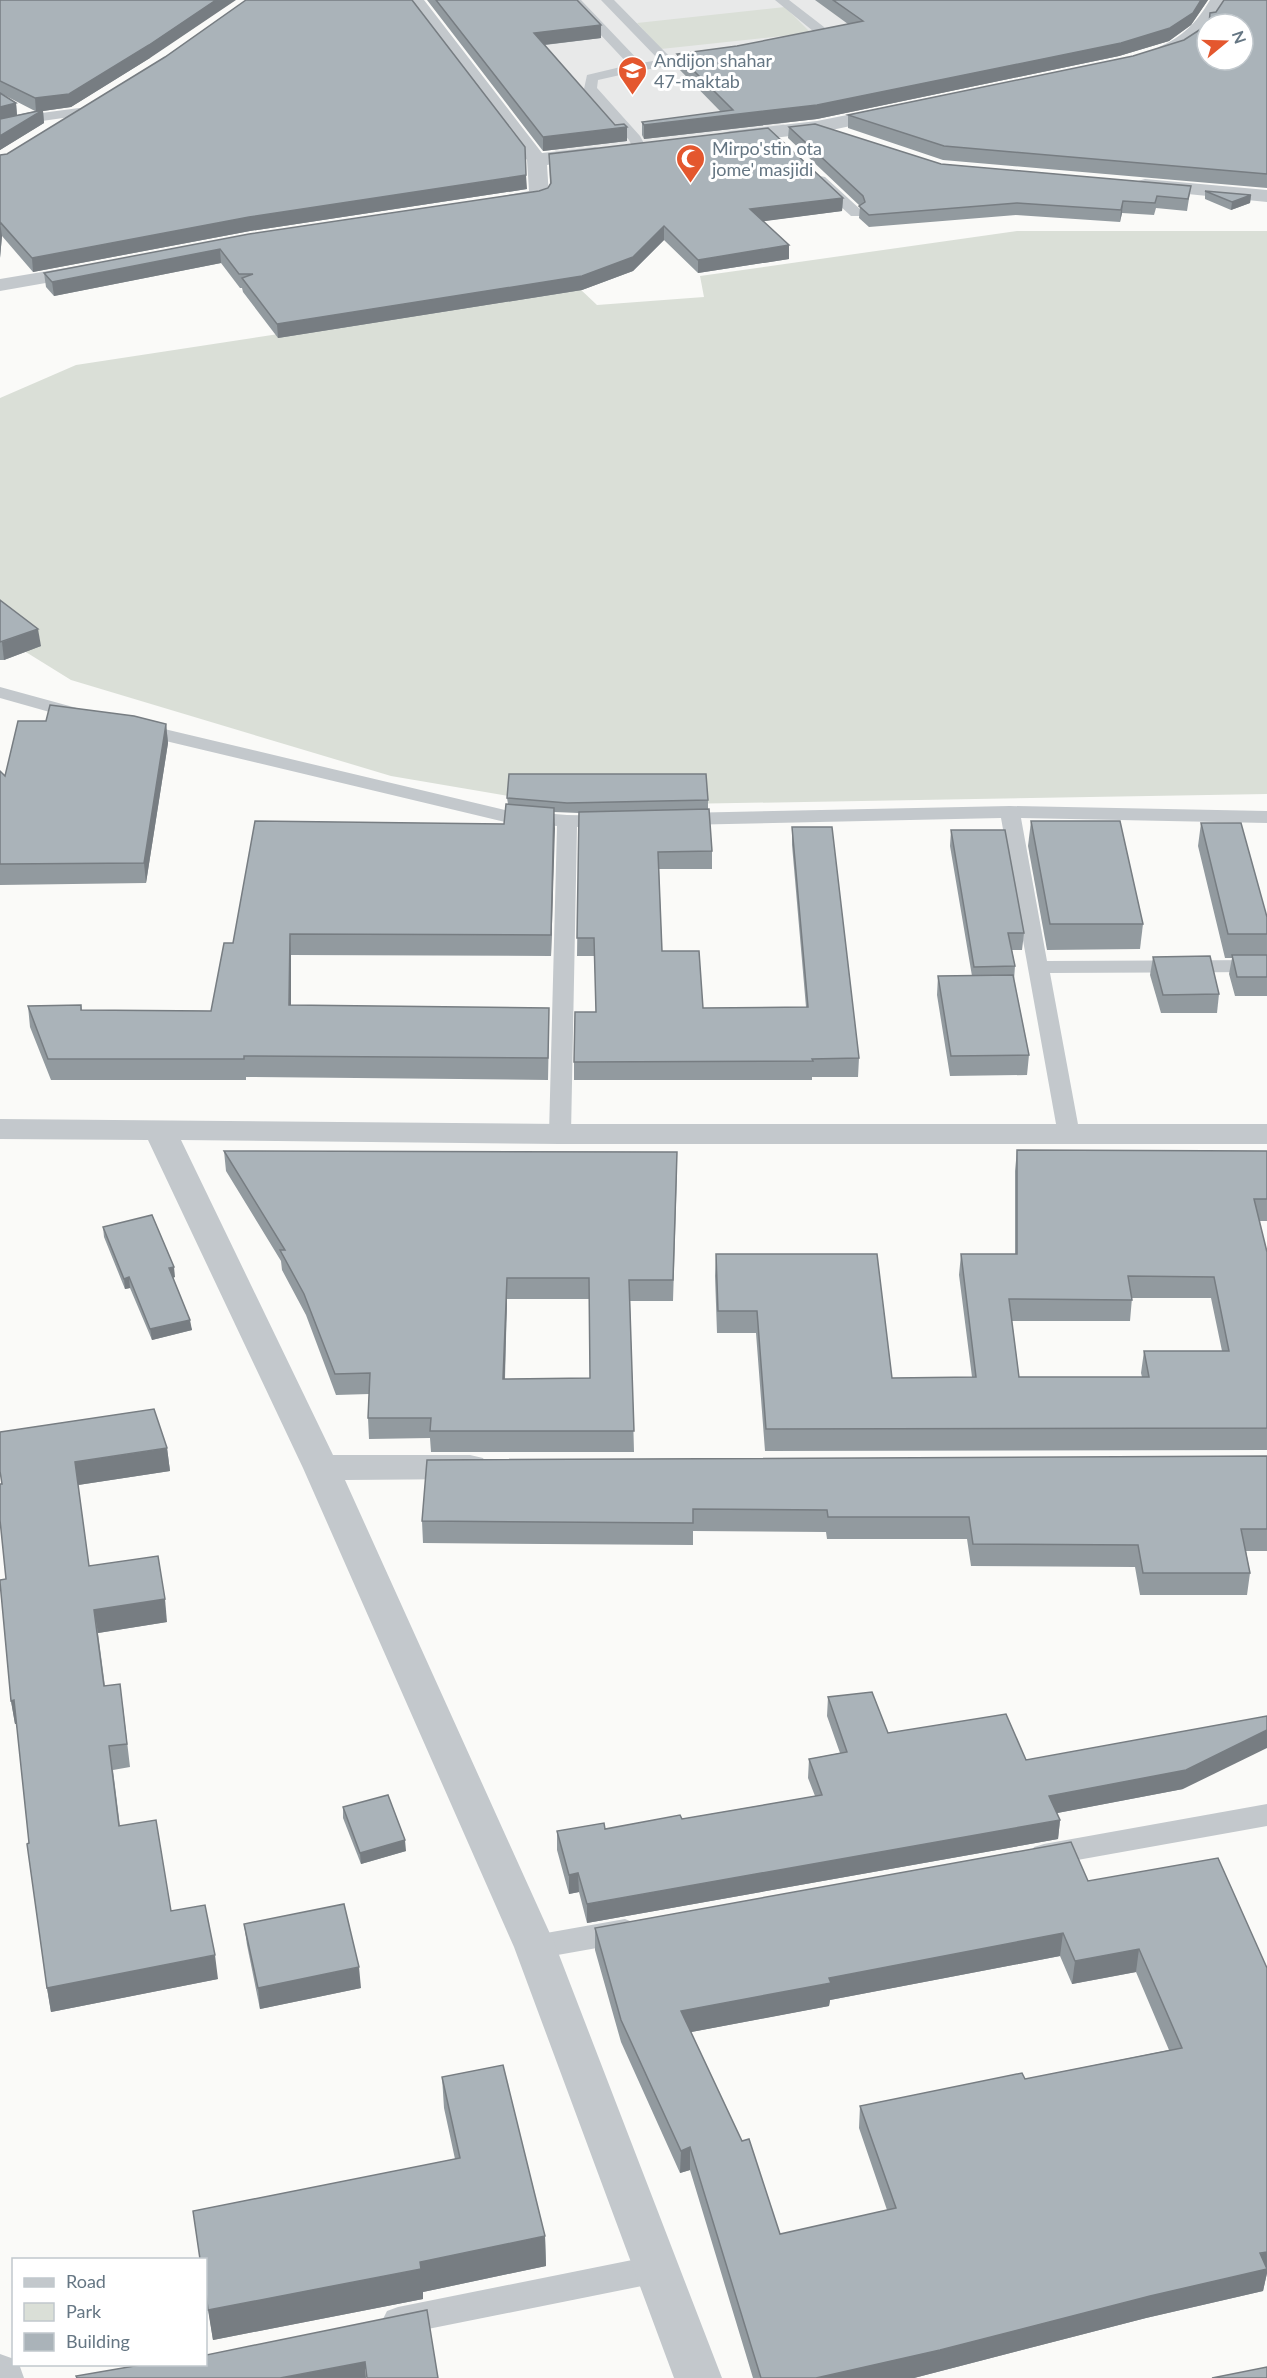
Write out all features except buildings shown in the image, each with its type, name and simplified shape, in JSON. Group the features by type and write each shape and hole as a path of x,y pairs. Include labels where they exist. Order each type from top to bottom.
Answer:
{"street":[{"path":"416,0 537,160 539,196 480,204"},
{"path":"1145,57 1176,47 1200,31 1219,0"},
{"path":"39,137 86,107"},
{"path":"716,139 775,137 915,107"},
{"path":"818,127 851,138"},
{"path":"537,160 661,145"},
{"path":"1128,184 1267,196"},
{"path":"0,285 108,267"},
{"path":"0,1130 560,1134 1267,1134"},
{"path":"160,1131 321,1468 535,1947 698,2378"},
{"path":"321,1468 501,1467"}],"lane":[{"path":"574,0 638,67"},
{"path":"607,0 669,62"},
{"path":"781,0 820,30 815,38 781,44"},
{"path":"639,147 635,139 590,89 592,78 638,67 714,55"},
{"path":"0,127 86,107"},
{"path":"17,108 34,118"},
{"path":"814,173 856,213"},
{"path":"0,692 99,719"},
{"path":"123,725 505,816 567,821 627,820"},
{"path":"663,819 1010,812 1267,817"},
{"path":"1010,812 1068,1135"},
{"path":"560,1134 567,821"},
{"path":"1037,967 1267,966"},
{"path":"1019,1860 1267,1815"},
{"path":"535,1947 653,1926"},
{"path":"368,2327 657,2269"}],"shaded area":[{"name":"Andijon shahar 47-maktab","path":"436,0 975,0 724,65 785,125 557,153"}],"green space":[{"path":"785,7 811,33 661,49 637,23"},
{"path":"1017,231 1267,231 1267,794 567,806 391,776 71,680 0,636 0,398 76,365 579,288 597,305 704,297 700,276"}],"place":[{"name":"Andijon shahar 47-maktab","path":"633,96"},
{"name":"Mirpo'stin ota jome' masjidi","path":"691,184"}]}
